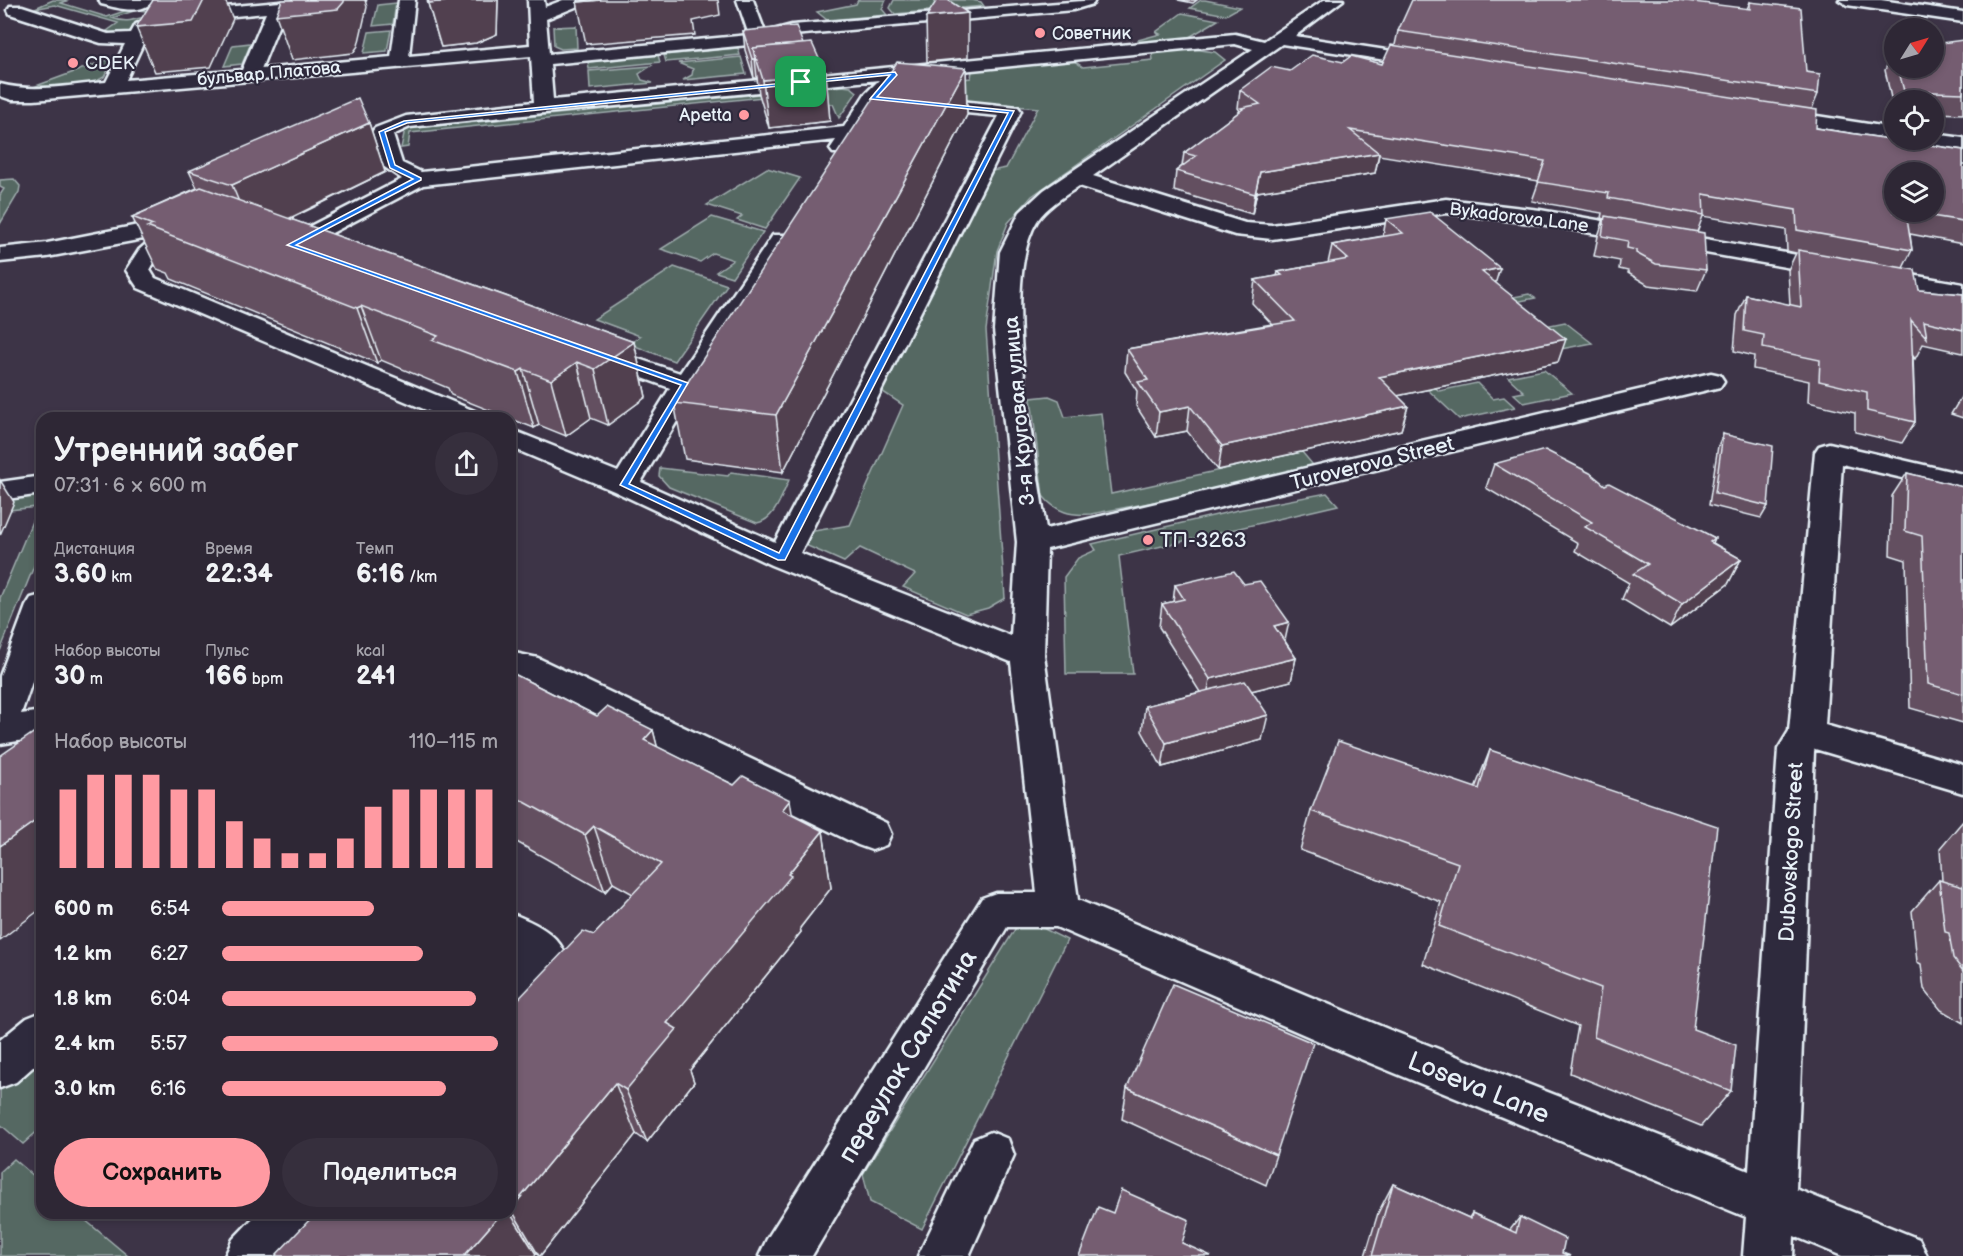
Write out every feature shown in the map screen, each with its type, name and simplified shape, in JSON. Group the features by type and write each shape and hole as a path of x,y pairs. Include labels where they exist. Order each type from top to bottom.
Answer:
{"street":[{"path":"8,13 36,0"},
{"path":"107,0 128,6 146,0"},
{"path":"113,87 142,28 149,22 168,16 357,0"},
{"path":"399,62 407,0"},
{"path":"544,107 536,8 577,0"},
{"path":"745,0 759,39"},
{"name":"бульвар Платова","path":"0,90 23,94 399,62 538,55 759,39 792,30 1072,5 1087,0"},
{"name":"3-я Круговая улица","path":"1059,910 1027,655 1032,542 1007,330 1012,252 1028,218 1052,195 1079,179 1335,0"},
{"path":"1847,0 1963,17"},
{"path":"249,75 277,7"},
{"path":"8,13 107,39 137,38"},
{"path":"777,34 801,82"},
{"path":"360,141 406,122 770,79 801,82 1235,39 1446,64"},
{"path":"826,171 872,98 895,73"},
{"path":"782,558 1011,111 872,98"},
{"path":"1758,112 1884,132"},
{"path":"382,132 393,166 418,179"},
{"path":"324,257 291,245 418,179 852,132"},
{"path":"1944,141 1963,144"},
{"name":"Bykadorova Lane","path":"1079,179 1243,230 1272,232 1446,206 1552,219 1963,291"},
{"path":"200,214 177,226 147,255 138,270 146,283 453,412"},
{"path":"624,485 686,384 794,219"},
{"path":"0,255 47,250 177,226"},
{"path":"578,346 686,384"},
{"name":"Turoverova Street","path":"1032,542 1089,531 1711,381"},
{"path":"516,440 624,485 782,558 1027,655"},
{"name":"Dubovskogo Street","path":"1768,1256 1796,749 1807,733 1830,452 1963,483"},
{"path":"0,491 36,486"},
{"path":"0,724 36,623"},
{"path":"516,664 526,667 872,834"},
{"path":"0,731 36,725"},
{"path":"1807,733 1963,779"},
{"name":"переулок Салютина","path":"784,1256 996,910 1059,910"},
{"name":"Loseva Lane","path":"1059,910 1374,1044 1902,1256"},
{"path":"516,935 543,951 516,979"},
{"path":"0,1067 36,1037"},
{"path":"943,1256 991,1155"},
{"path":"250,1256 286,1219"}],"green space":[{"path":"53,0 69,0 61,3 107,17 136,7 147,11 137,10 112,18 125,21 160,15 136,25 128,33 112,34 107,31 118,23 55,5 33,9"},
{"path":"858,0 886,0 882,9 887,15 827,20 817,12 856,4"},
{"path":"894,0 972,0 981,2 984,6 895,14 890,8"},
{"path":"1201,0 1240,7 1226,15 1190,8"},
{"path":"396,3 393,24 373,26 378,5"},
{"path":"1182,13 1218,20 1186,39 1139,44 1138,40 1160,34 1156,32"},
{"path":"576,26 577,48 561,49 554,46 553,27"},
{"path":"391,30 387,51 364,53 369,32"},
{"path":"251,43 242,64 224,66 233,45"},
{"path":"738,48 740,55 666,62 664,55"},
{"path":"1193,49 1215,52 1225,60 1032,196 1008,223 997,251 986,330 1005,598 988,608 966,614 903,587 915,574 860,548 844,562 803,544 814,531 850,525 903,405 877,388 977,174 1006,168 1038,108 904,96 897,86 971,78 972,71 1074,61 1083,67 1153,60 1152,53"},
{"path":"658,55 660,62 589,69 588,62"},
{"path":"115,57 104,77 93,83 25,90"},
{"path":"741,57 746,74 683,80 692,75 693,69 678,63"},
{"path":"651,66 639,74 642,80 653,83 590,89 589,71"},
{"path":"842,86 851,87 857,92 839,118 833,104 828,104 822,91 410,133 408,147 401,148 405,129"},
{"path":"767,168 800,178 765,229 737,220 742,216 707,205"},
{"path":"14,179 20,186 19,192 0,224 0,195 4,189 0,187 0,180"},
{"path":"712,217 763,232 732,277 716,272 733,260 713,253 700,262 661,249"},
{"path":"674,267 727,285 674,361 630,344 640,336 594,319"},
{"path":"1529,294 1535,298 1389,327 1410,363 1439,391 1477,383 1493,399 1504,397 1515,407 1459,419 1361,327"},
{"path":"1565,322 1592,343 1556,350 1525,330"},
{"path":"1544,370 1572,393 1524,403 1514,394 1524,392 1508,377"},
{"path":"1049,396 1059,400 1065,417 1101,413 1111,494 1302,452 1318,471 1091,514 1064,512 1053,506 1043,496 1031,398"},
{"path":"660,468 728,476 731,472 789,480 773,512 769,517 757,523 669,487 659,476"},
{"path":"1327,493 1338,505 1119,556 1133,674 1066,674 1064,577 1078,558 1096,550 1092,544 1238,510"},
{"path":"36,496 36,507 0,511 0,501"},
{"path":"36,512 36,561 0,651 0,598"},
{"path":"1022,918 1067,940 922,1229 870,1202 863,1174"},
{"path":"36,1059 36,1132 23,1144 0,1124 0,1090"},
{"path":"14,1159 36,1178 36,1219 84,1219 128,1256 0,1256 0,1172"}],"building":[{"path":"153,0 204,0 193,22 136,27"},
{"path":"282,0 344,0 344,2 338,9 276,15"},
{"path":"429,0 460,0 428,3"},
{"path":"937,0 948,0 968,13 926,17"},
{"path":"1412,0 1678,0 1750,9 1750,2 1801,8 1806,72 1820,74 1818,94 1398,31"},
{"path":"796,26 803,44 753,48 755,59 752,59 743,31"},
{"path":"1963,40 1963,93 1944,92 1944,90 1904,90 1901,78 1944,78 1944,43"},
{"path":"812,43 826,74 763,80 753,48"},
{"path":"1391,45 1817,110 1816,128 1884,138 1884,150 1944,150 1944,147 1963,150 1963,221 1944,218 1944,162 1884,162 1884,222 1908,222 1912,250 1797,230 1796,210 1703,194 1704,215 1608,198 1609,193 1538,182 1545,161 1350,130 1379,153 1260,172 1255,194 1176,171 1196,156 1184,153 1243,109 1241,108 1260,104 1240,90 1271,67 1290,71 1312,55 1343,62 1351,56 1382,64"},
{"path":"897,62 966,68 776,415 674,403"},
{"path":"358,98 369,123 232,185 189,171"},
{"path":"201,187 634,342 595,369 577,362 551,380 523,369 518,372 432,340 438,336 361,306 357,308 147,227 153,225 132,217"},
{"path":"1430,212 1500,268 1482,272 1566,339 1379,377 1408,406 1222,446 1190,406 1159,412 1138,382 1148,380 1127,349 1295,321 1255,280 1282,275 1278,272 1348,259 1332,245 1403,233 1386,219"},
{"path":"1605,216 1704,233 1706,270 1656,264 1636,253 1636,250 1627,248 1628,241 1602,236"},
{"path":"1798,250 1915,270 1919,290 1963,294 1963,330 1924,321 1927,338 1911,320 1915,422 1867,411 1867,392 1819,381 1820,360 1763,348 1764,335 1744,331 1746,295 1801,307"},
{"path":"1723,434 1773,446 1768,506 1715,493"},
{"path":"1545,450 1590,473 1605,485 1609,483 1715,538 1710,542 1741,559 1682,604 1633,574 1648,564 1585,527 1592,522 1494,464"},
{"path":"1907,473 1963,487 1963,694 1928,684 1922,536 1905,531"},
{"path":"1234,571 1244,584 1260,581 1289,622 1274,626 1296,658 1210,679 1162,604 1184,599 1175,585"},
{"path":"516,675 597,716 607,707 653,730 644,740 734,785 743,776 790,800 782,810 823,831 788,874 791,876 667,1023 677,1029 626,1090 615,1083 516,1203 516,1002 583,931 594,935 661,864 594,826 585,835 516,797"},
{"path":"1245,681 1268,715 1166,743 1145,706"},
{"path":"36,731 36,820 0,846 0,756"},
{"path":"1338,741 1479,789 1490,750 1717,826 1693,1029 1736,1045 1731,1091 1594,1037 1601,988 1439,926 1458,863 1311,811"},
{"path":"1939,880 1963,887 1963,971 1953,958 1949,933 1945,932"},
{"path":"1173,984 1313,1043 1276,1155 1127,1088"},
{"path":"1393,1184 1471,1219 1472,1213 1516,1233 1520,1217 1565,1239 1562,1253 1570,1256 1372,1256"},
{"path":"1121,1190 1189,1220 1182,1243 1211,1256 1079,1256 1098,1207 1113,1213"},
{"path":"310,1219 497,1219 464,1256 275,1256"}],"place":[{"name":"Советник","path":"1040,33"},
{"name":"CDEK","path":"73,63"},
{"name":"Apetta","path":"744,115"},
{"name":"ТП-3263","path":"1148,540"}],"route":[{"path":"895,73 872,98 1011,111 782,558 624,485 686,384 291,245 418,179 393,166 388,158 382,132 406,122 801,82 895,73"}]}
